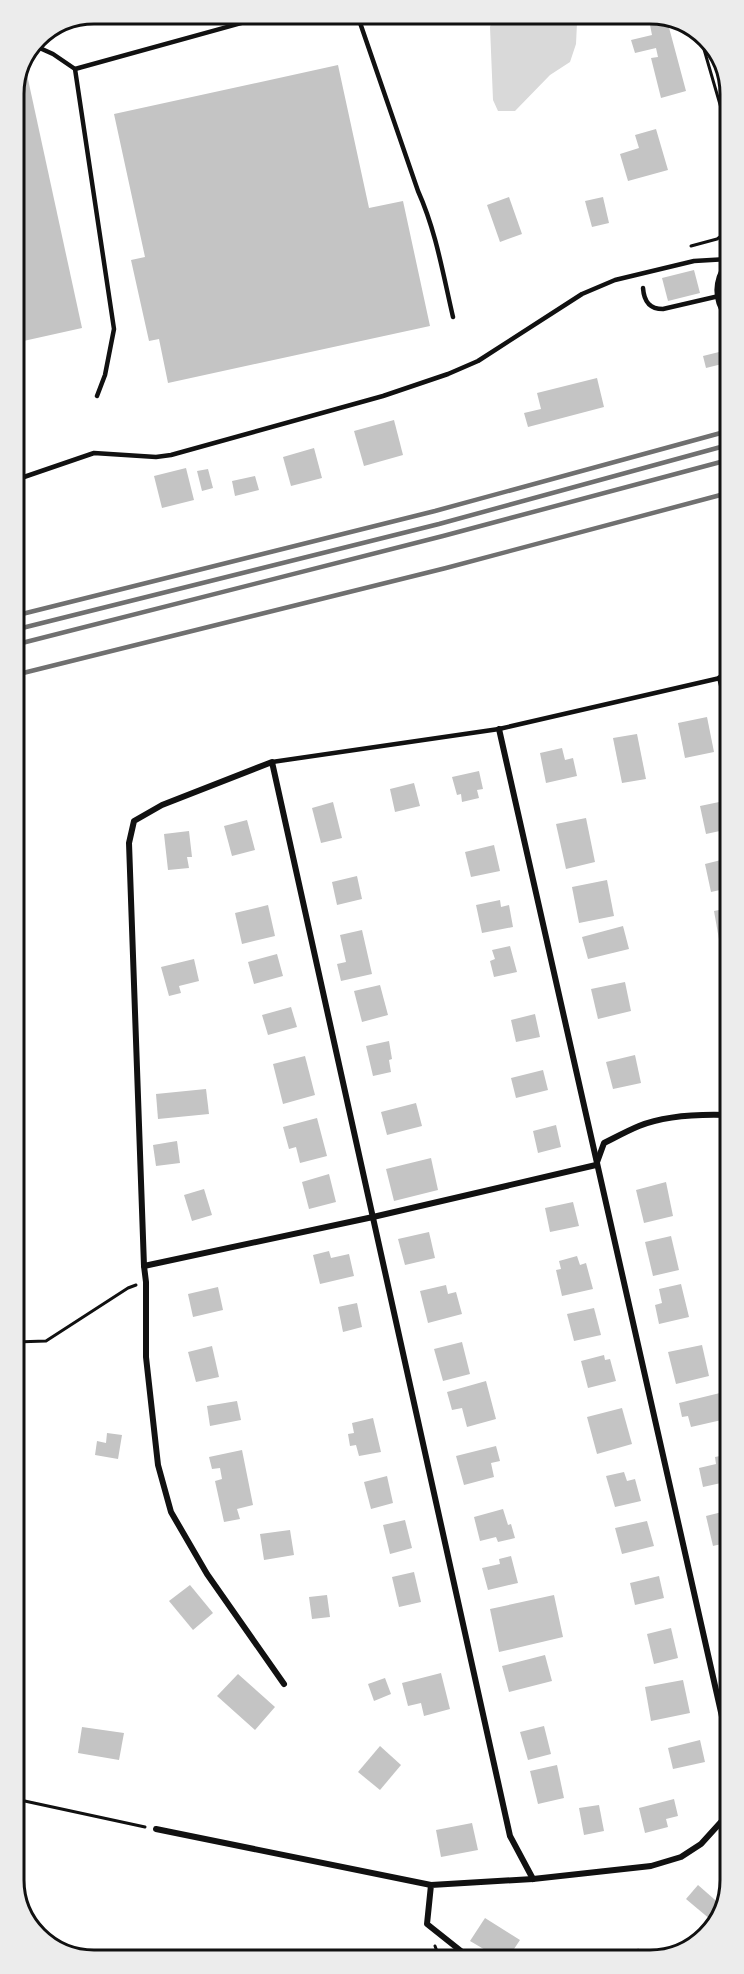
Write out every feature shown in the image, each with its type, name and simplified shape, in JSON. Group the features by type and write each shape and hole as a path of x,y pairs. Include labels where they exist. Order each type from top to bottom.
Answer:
{"street":[{"path":"720,281 720,299"},
{"path":"499,729 720,1708"},
{"path":"284,1684 207,1574 171,1512 158,1465 146,1357 146,1282 129,843 134,821 162,805 272,762 510,1836 533,1879"},
{"path":"596,1165 604,1143 639,1126 659,1120 720,1115"},
{"path":"144,1266 373,1217 596,1165"},
{"path":"156,1829 431,1886 533,1879 651,1866 681,1857 701,1844 720,1823"},
{"path":"431,1886 428,1924 460,1950"}],"lane":[{"path":"75,69 238,24"},
{"path":"360,24 435,235 453,317"},
{"path":"41,48 75,69 114,329 105,375 97,396"},
{"path":"24,477 94,453 171,455 383,396 448,374 478,361 541,319 598,287 634,274 694,261 720,259"},
{"path":"643,288 646,300 655,309 719,296"},
{"path":"272,762 499,729 720,678"}],"path":[{"path":"704,50 720,104"},
{"path":"691,246 720,237"},
{"path":"24,1342 46,1341 128,1288 146,1282"},
{"path":"24,1801 156,1829"}],"shaded area":[{"path":"491,24 577,24 576,44 570,62 550,75 515,111 498,111 493,100"}],"building":[{"path":"650,25 669,26 686,91 661,98 651,58 658,57 656,48 635,53 631,40 652,35"},
{"path":"338,65 369,208 403,201 430,326 168,383 159,339 149,341 131,260 145,257 114,114"},
{"path":"27,74 82,328 24,341 24,89"},
{"path":"656,129 668,170 628,181 620,154 639,148 635,135"},
{"path":"509,197 522,234 500,242 487,205"},
{"path":"603,197 609,223 592,227 585,201"},
{"path":"694,270 700,293 668,301 662,278"},
{"path":"719,352 720,364 706,368 703,356"},
{"path":"597,378 604,407 528,427 524,413 541,409 537,393"},
{"path":"394,420 403,455 364,466 354,431"},
{"path":"314,448 322,478 291,486 283,457"},
{"path":"186,468 194,500 162,508 154,476"},
{"path":"208,469 213,488 202,491 197,471"},
{"path":"255,476 259,490 235,496 232,481"},
{"path":"707,717 714,752 685,758 678,723"},
{"path":"637,734 646,779 622,783 613,738"},
{"path":"562,748 565,760 573,758 577,776 546,783 540,753"},
{"path":"479,771 483,789 477,790 479,798 462,802 461,794 457,795 452,777"},
{"path":"414,783 420,806 395,812 390,789"},
{"path":"333,802 342,838 321,843 312,808"},
{"path":"720,802 720,831 706,834 700,806"},
{"path":"586,818 595,862 566,869 556,824"},
{"path":"247,820 255,850 232,856 224,826"},
{"path":"189,831 192,857 187,857 189,868 168,870 164,834"},
{"path":"494,845 500,871 471,877 465,852"},
{"path":"720,860 720,890 711,892 705,864"},
{"path":"357,876 362,899 337,905 332,882"},
{"path":"607,880 614,916 579,923 572,887"},
{"path":"500,900 501,907 509,905 513,927 482,933 476,905"},
{"path":"268,905 275,936 242,944 235,913"},
{"path":"720,910 720,945 714,911"},
{"path":"623,926 629,949 588,959 582,937"},
{"path":"362,930 372,974 341,981 337,964 346,962 340,935"},
{"path":"510,946 517,972 494,977 490,961 495,959 492,950"},
{"path":"277,954 283,976 254,984 248,962"},
{"path":"194,959 199,981 179,986 181,993 169,996 161,967"},
{"path":"625,982 631,1011 598,1019 591,989"},
{"path":"380,985 388,1015 362,1022 354,991"},
{"path":"291,1007 297,1027 268,1035 262,1015"},
{"path":"535,1014 540,1037 516,1042 511,1020"},
{"path":"389,1041 392,1059 389,1060 391,1072 373,1076 366,1046"},
{"path":"635,1055 641,1083 613,1089 606,1062"},
{"path":"305,1056 315,1095 283,1104 273,1064"},
{"path":"543,1070 548,1090 516,1098 511,1078"},
{"path":"206,1089 209,1114 158,1119 156,1094"},
{"path":"416,1103 422,1126 387,1135 381,1112"},
{"path":"317,1118 327,1156 300,1163 296,1147 289,1149 283,1127"},
{"path":"556,1125 561,1147 538,1153 533,1131"},
{"path":"177,1141 180,1163 156,1166 153,1145"},
{"path":"431,1158 438,1190 394,1201 386,1169"},
{"path":"329,1174 336,1202 309,1209 302,1182"},
{"path":"666,1182 673,1216 644,1223 636,1190"},
{"path":"204,1189 212,1215 192,1221 184,1195"},
{"path":"573,1202 579,1226 550,1232 545,1208"},
{"path":"429,1232 435,1258 405,1265 398,1239"},
{"path":"671,1236 679,1270 653,1276 645,1242"},
{"path":"329,1251 331,1258 349,1254 354,1276 320,1284 313,1255"},
{"path":"577,1256 580,1265 586,1263 593,1289 562,1296 556,1270 561,1269 559,1261"},
{"path":"681,1284 689,1317 659,1324 655,1305 662,1303 659,1289"},
{"path":"446,1285 448,1294 456,1292 462,1314 428,1323 420,1291"},
{"path":"218,1287 223,1310 193,1317 188,1294"},
{"path":"357,1303 362,1327 343,1332 338,1307"},
{"path":"594,1308 601,1335 574,1341 567,1314"},
{"path":"462,1342 470,1374 443,1381 434,1349"},
{"path":"702,1345 709,1376 676,1384 668,1352"},
{"path":"212,1346 219,1377 196,1382 188,1352"},
{"path":"604,1355 605,1360 610,1359 616,1381 588,1388 581,1361"},
{"path":"486,1381 496,1419 467,1427 462,1408 452,1410 447,1392"},
{"path":"720,1393 720,1420 691,1427 688,1416 682,1417 679,1403"},
{"path":"237,1401 241,1420 210,1426 207,1406"},
{"path":"622,1408 632,1444 597,1454 587,1417"},
{"path":"373,1418 381,1452 359,1456 356,1445 350,1446 348,1434 354,1433 352,1423"},
{"path":"107,1433 122,1435 118,1459 95,1455 97,1441 106,1443"},
{"path":"496,1446 500,1461 491,1463 494,1477 464,1485 456,1456"},
{"path":"242,1450 253,1505 237,1509 240,1519 224,1522 215,1481 222,1479 220,1468 212,1469 209,1457"},
{"path":"720,1456 720,1483 703,1487 699,1468 716,1464 715,1457"},
{"path":"624,1472 627,1481 635,1479 641,1501 615,1507 606,1476"},
{"path":"387,1476 393,1503 371,1509 364,1482"},
{"path":"503,1509 515,1538 498,1542 496,1537 480,1541 474,1517"},
{"path":"720,1512 720,1544 713,1546 706,1516"},
{"path":"405,1520 412,1548 390,1554 383,1525"},
{"path":"647,1521 654,1546 622,1554 615,1528"},
{"path":"290,1530 294,1555 264,1560 260,1534"},
{"path":"511,1556 518,1583 488,1590 482,1568 500,1564 499,1559"},
{"path":"414,1572 421,1602 399,1607 392,1577"},
{"path":"659,1576 664,1598 635,1605 630,1583"},
{"path":"190,1585 213,1613 193,1630 169,1601"},
{"path":"327,1595 330,1617 312,1619 309,1597"},
{"path":"554,1595 563,1637 499,1652 490,1609"},
{"path":"671,1628 678,1658 654,1664 647,1634"},
{"path":"545,1655 552,1681 509,1692 502,1666"},
{"path":"441,1673 450,1709 424,1716 421,1703 408,1706 402,1683"},
{"path":"238,1674 275,1707 255,1730 217,1696"},
{"path":"385,1678 391,1694 374,1701 368,1684"},
{"path":"683,1680 690,1713 651,1721 645,1687"},
{"path":"544,1726 551,1754 528,1760 520,1732"},
{"path":"82,1727 124,1733 119,1760 78,1753"},
{"path":"700,1740 705,1762 673,1769 668,1748"},
{"path":"380,1746 401,1765 380,1790 358,1772"},
{"path":"557,1765 564,1798 538,1804 530,1771"},
{"path":"674,1799 678,1816 666,1819 668,1827 645,1833 639,1808"},
{"path":"599,1805 604,1831 584,1835 579,1808"},
{"path":"472,1823 478,1850 441,1857 436,1830"},
{"path":"698,1885 717,1901 709,1918 686,1899"},
{"path":"485,1918 520,1940 513,1950 485,1950 470,1941"}],"railway":[{"path":"24,614 435,511 720,433"},
{"path":"24,628 439,524 720,447"},
{"path":"24,642 443,536 720,462"},
{"path":"24,673 446,568 720,495"}]}
